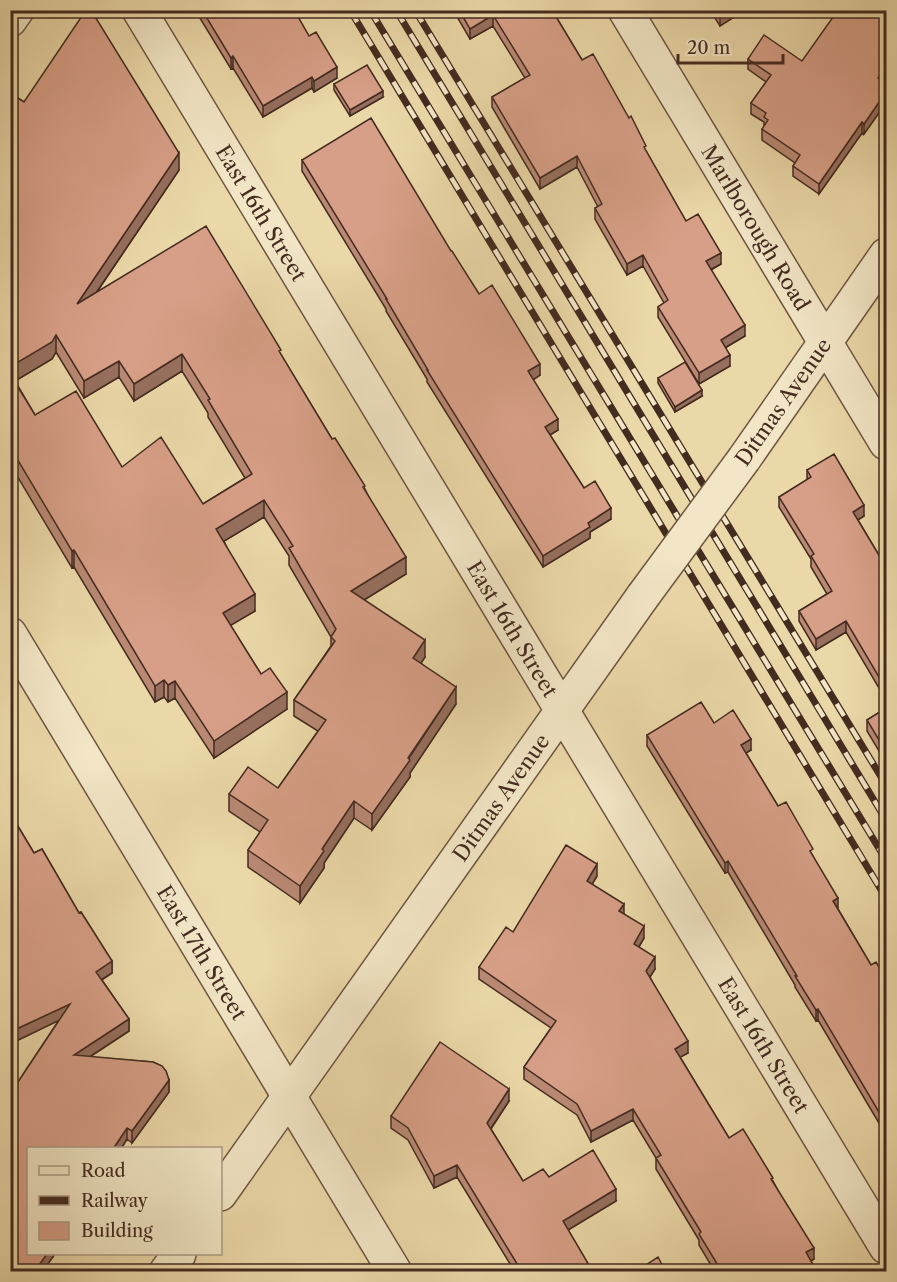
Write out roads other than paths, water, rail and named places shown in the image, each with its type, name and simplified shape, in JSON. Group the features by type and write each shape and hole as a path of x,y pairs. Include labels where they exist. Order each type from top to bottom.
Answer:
{"street":[{"path":"10,20 17,10"},
{"name":"East 16th Street","path":"139,10 886,1247"},
{"name":"Marlborough Road","path":"625,10 886,443"},
{"name":"Ditmas Avenue","path":"222,1191 643,596 744,459 886,255"},
{"name":"East 17th Street","path":"10,634 395,1272"},
{"path":"166,1272 178,1255"}],"railway":[{"path":"350,10 886,898"},
{"path":"370,10 886,860"},
{"path":"396,10 886,820"},
{"path":"415,10 886,785"}]}
